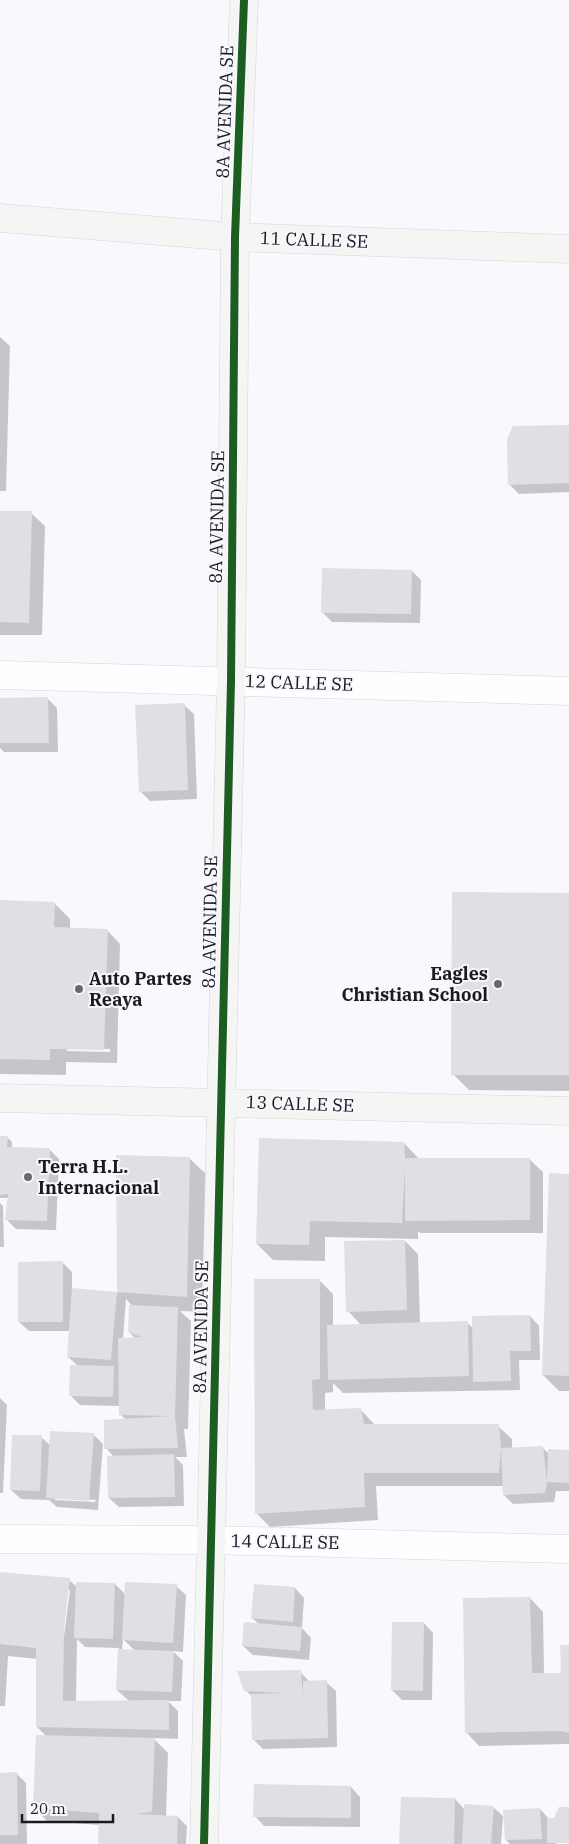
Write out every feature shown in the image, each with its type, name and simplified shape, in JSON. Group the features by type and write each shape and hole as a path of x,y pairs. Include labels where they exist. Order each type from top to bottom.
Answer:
{"street":[{"name":"8A AVENIDA SE","path":"204,1844 231,681 235,237 244,0"},
{"name":"11 CALLE SE","path":"0,218 235,237 569,248"},
{"name":"12 CALLE SE","path":"0,675 569,691"},
{"name":"13 CALLE SE","path":"0,1098 569,1111"},
{"name":"14 CALLE SE","path":"0,1539 211,1540 569,1550"}],"building":[{"path":"569,425 569,483 508,485 507,439 513,426"},
{"path":"0,511 32,511 29,623 0,622"},
{"path":"322,568 412,570 411,614 321,613"},
{"path":"48,697 49,743 0,743 0,698"},
{"path":"185,703 188,790 139,792 135,705"},
{"name":"Eagles Christian School","path":"452,892 569,893 569,1075 451,1075"},
{"path":"0,900 55,902 54,927 108,929 104,1050 50,1049 50,1060 0,1059"},
{"name":"Terra H.L. Internacional","path":"0,1136 8,1136 7,1147 50,1148 47,1221 5,1220 8,1194 0,1195"},
{"path":"259,1138 404,1142 405,1158 530,1158 530,1220 405,1221 405,1167 402,1223 310,1221 309,1245 256,1244"},
{"path":"116,1155 190,1157 187,1297 117,1292"},
{"path":"549,1173 569,1174 569,1376 542,1375"},
{"path":"405,1240 407,1310 346,1312 344,1241"},
{"path":"63,1261 63,1322 18,1322 18,1262"},
{"path":"254,1279 320,1279 320,1379 312,1380 313,1410 361,1408 364,1424 499,1424 501,1448 499,1473 364,1473 365,1507 255,1514"},
{"path":"72,1288 117,1292 111,1360 67,1357"},
{"path":"129,1305 178,1307 175,1416 178,1448 104,1449 104,1420 170,1416 119,1415 118,1338 142,1337 128,1332"},
{"path":"530,1315 531,1351 510,1351 511,1381 473,1382 472,1316"},
{"path":"468,1321 469,1376 328,1380 327,1325"},
{"path":"70,1365 114,1366 113,1397 69,1396"},
{"path":"50,1431 94,1433 89,1501 46,1498"},
{"path":"12,1435 42,1435 40,1491 10,1490"},
{"path":"543,1446 547,1482 545,1493 503,1495 501,1448"},
{"path":"548,1449 569,1450 569,1483 547,1482"},
{"path":"174,1454 175,1497 108,1498 107,1456"},
{"path":"0,1572 70,1578 64,1630 63,1701 169,1700 169,1730 36,1727 36,1648 0,1644"},
{"path":"76,1582 115,1583 113,1639 74,1638"},
{"path":"125,1582 177,1584 173,1643 122,1640"},
{"path":"254,1584 295,1587 293,1622 251,1618"},
{"path":"530,1597 532,1673 561,1673 560,1645 569,1645 569,1733 561,1731 465,1733 463,1598"},
{"path":"244,1622 302,1627 300,1651 242,1646"},
{"path":"392,1622 424,1622 423,1691 391,1690"},
{"path":"118,1649 174,1651 172,1692 116,1690"},
{"path":"301,1670 303,1698 303,1681 327,1680 328,1738 252,1740 251,1694 284,1693 244,1691 237,1671"},
{"path":"36,1735 155,1738 152,1812 135,1814 178,1816 177,1844 98,1844 99,1813 33,1808"},
{"path":"17,1772 18,1835 0,1835 0,1773"},
{"path":"254,1784 351,1786 351,1818 253,1817"},
{"path":"401,1797 455,1798 454,1844 399,1844"},
{"path":"464,1804 494,1806 491,1844 462,1844"},
{"path":"559,1807 569,1807 569,1843 547,1843 547,1818 554,1818"},
{"path":"540,1808 542,1839 505,1840 503,1810"}],"cycle path":[{"path":"204,1844 231,681 235,237 244,0"}],"place":[{"name":"Eagles Christian School","path":"498,984"},
{"name":"Auto Partes Reaya","path":"79,989"},
{"name":"Terra H.L. Internacional","path":"28,1177"}]}
